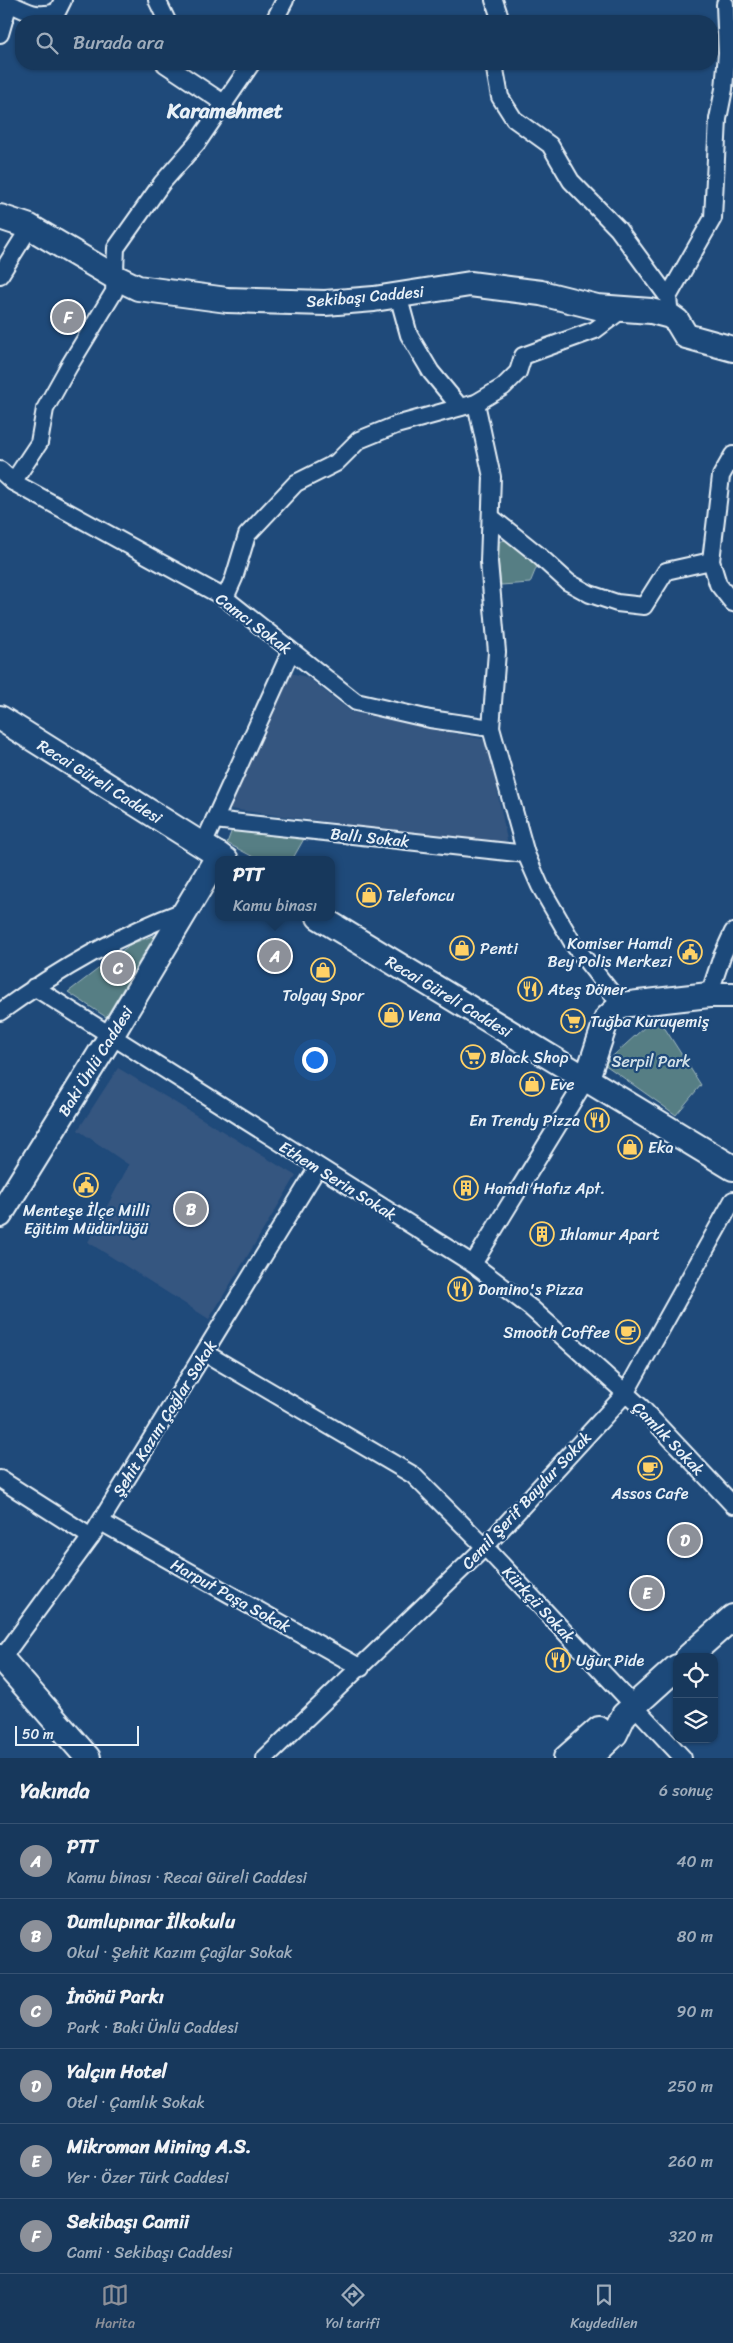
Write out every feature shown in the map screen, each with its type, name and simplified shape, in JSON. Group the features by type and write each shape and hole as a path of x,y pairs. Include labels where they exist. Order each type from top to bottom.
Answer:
{"street":[{"path":"46,15 57,12 64,0"},
{"path":"157,0 164,15"},
{"path":"277,15 285,0"},
{"path":"494,0 499,15"},
{"path":"0,34 4,3 38,15"},
{"path":"669,306 713,218 718,119 724,89 727,53 724,4"},
{"path":"174,70 225,104"},
{"path":"13,482 40,443 45,409 114,292 113,276 116,248 162,184 197,143 246,70"},
{"path":"495,70 500,97 514,120 550,145 571,181 618,229 669,306 686,336 733,349"},
{"name":"Sekibaşı Caddesi","path":"0,217 30,227 113,276 138,288 227,300 325,303 398,295 470,284 541,293 597,307 651,311 669,306"},
{"path":"0,275 30,227"},
{"path":"398,295 409,335 431,372 460,407"},
{"path":"225,598 234,578 247,535 296,483 336,463 359,440 396,425 476,403 503,387 518,372 523,356 595,330 623,309"},
{"path":"476,403 492,477 489,562 497,652 491,728 526,854 540,886 574,945 621,1005"},
{"path":"733,455 721,476 711,561 718,584 733,603"},
{"name":"Camcı Sokak","path":"0,470 13,482 225,598 356,702 430,719 491,728"},
{"path":"491,517 536,553 568,582 590,594 617,603 644,606 666,571 711,561"},
{"path":"216,853 214,820 290,651"},
{"name":"Recai Güreli Caddesi","path":"0,718 216,853"},
{"name":"Ballı Sokak","path":"214,820 526,854"},
{"name":"Baki Ünlü Caddesi","path":"0,1213 111,1036 186,910 216,853"},
{"path":"0,1012 34,987 80,959 134,930 186,910"},
{"name":"Recai Güreli Caddesi","path":"325,921 733,1168"},
{"path":"709,995 722,956 733,932"},
{"name":"Ethem Serin Sokak","path":"34,987 474,1264 531,1308 625,1394"},
{"path":"474,1264 587,1078 606,1018 621,1005 709,995 733,995"},
{"name":"Şehit Kazım Çağlar Sokak","path":"1,1659 91,1537 318,1167"},
{"name":"Cemil Şerif Baydur Sokak","path":"265,1758 485,1547 625,1394 733,1200"},
{"name":"Kürkçü Sokak","path":"205,1352 413,1475 485,1547 629,1710 684,1758"},
{"name":"Çamlık Sokak","path":"625,1394 642,1408 733,1505"},
{"path":"0,1479 91,1537"},
{"name":"Harput Paşa Sokak","path":"100,1522 361,1668"},
{"path":"692,1653 733,1617"},
{"path":"1,1659 88,1758"},
{"path":"566,1758 603,1724 629,1710 673,1671"},
{"path":"590,1758 615,1734 629,1710"}],"shaded area":[{"path":"290,673 307,677 351,712 487,740 507,840 499,845 230,809"},
{"path":"118,1068 296,1176 209,1319 88,1242 129,1165 78,1130"}],"green space":[{"path":"506,540 537,566 530,583 501,585 496,542"},
{"path":"233,827 305,837 294,856 251,856 227,843"},
{"path":"155,935 106,1017 68,992 131,944"},
{"name":"Serpil Park","path":"657,1016 701,1085 676,1115 604,1064"}],"place":[{"name":"Sekibaşı Camii","path":"68,317"},
{"name":"Telefoncu","path":"369,895"},
{"name":"Penti","path":"462,948"},
{"name":"Komiser Hamdi Bey Polis Merkezi","path":"690,952"},
{"name":"PTT","path":"275,956"},
{"name":"İnönü Parkı","path":"118,968"},
{"name":"Tolgay Spor","path":"323,970"},
{"name":"Ateş Döner","path":"530,989"},
{"name":"Vena","path":"391,1015"},
{"name":"Tuğba Kuruyemiş","path":"573,1021"},
{"name":"Black Shop","path":"473,1057"},
{"name":"Eve","path":"532,1084"},
{"name":"En Trendy Pizza","path":"597,1120"},
{"name":"Eka","path":"630,1147"},
{"name":"Menteşe İlçe Milli Eğitim Müdürlüğü","path":"86,1185"},
{"name":"Hamdi Hafız Apt.","path":"466,1188"},
{"name":"Dumlupınar İlkokulu","path":"191,1209"},
{"name":"Ihlamur Apart","path":"542,1234"},
{"name":"Domino's Pizza","path":"460,1289"},
{"name":"Smooth Coffee","path":"628,1332"},
{"name":"Assos Cafe","path":"650,1468"},
{"name":"Yalçın Hotel","path":"685,1540"},
{"name":"Mikroman Mining A.S.","path":"647,1593"},
{"name":"Uğur Pide","path":"558,1660"}],"district":[{"name":"Karamehmet","path":"225,111"}]}
